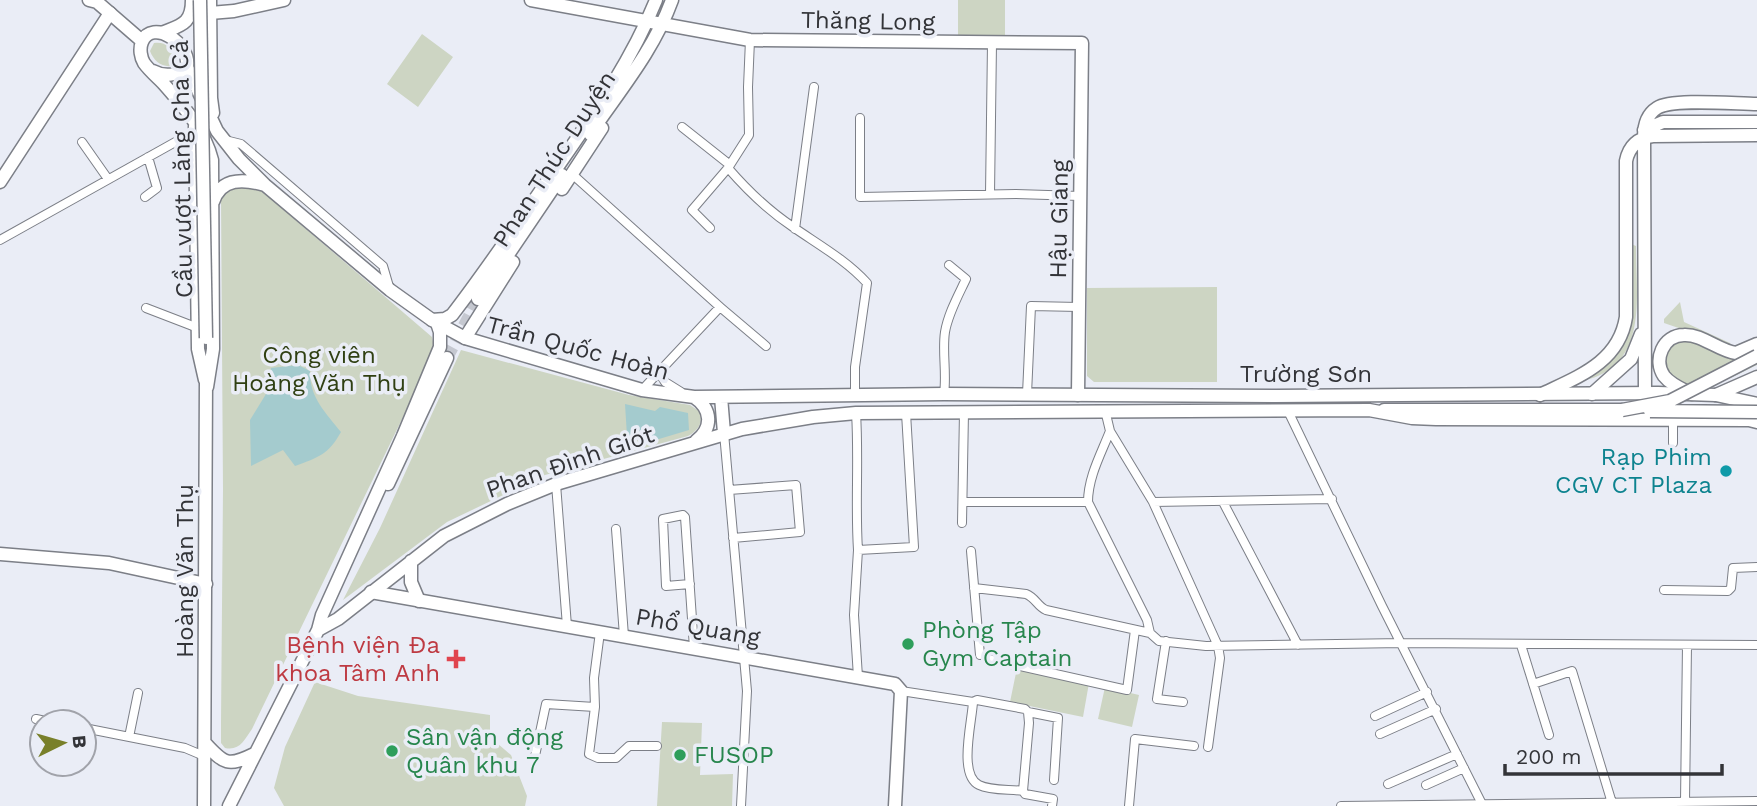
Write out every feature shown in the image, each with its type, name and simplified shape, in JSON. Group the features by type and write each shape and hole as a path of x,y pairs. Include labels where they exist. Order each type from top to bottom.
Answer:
{"main road":[{"path":"192,0 187,21 162,33 150,34 142,41 141,55 150,69 166,75 176,74 210,34"},
{"name":"Cầu vượt Lăng Cha Cả","path":"200,0 202,333"},
{"path":"209,4 234,11 284,0"},
{"name":"Thăng Long","path":"531,0 586,5 648,21 750,40 1082,43"},
{"name":"Phan Thúc Duyện","path":"434,322 449,317 457,308 536,198 614,82 648,21 656,0"},
{"name":"Phan Thúc Duyện","path":"465,338 539,220 614,110 619,94 633,76 663,24 671,0"},
{"path":"94,1 142,41"},
{"path":"189,57 209,4"},
{"path":"209,4 211,99 220,135"},
{"path":"0,182 110,13"},
{"path":"162,33 176,40 189,57"},
{"name":"Hậu Giang","path":"1078,395 1082,43"},
{"name":"Trần Quốc Hoàn","path":"189,57 220,135 265,185 390,289 434,322 465,338 642,390 694,397 855,395"},
{"name":"Hoàng Văn Thụ","path":"150,69 194,125 206,143 212,160 214,349 206,387"},
{"path":"478,299 619,94"},
{"path":"1646,420 1644,134 1647,119 1653,111 1670,103 1757,104"},
{"path":"1540,395 1596,366 1611,354 1620,337 1626,317 1626,161 1629,149 1644,134 1663,122 1757,122"},
{"name":"Hoàng Văn Thụ","path":"194,125 206,387 205,749 202,806"},
{"path":"1644,134 1757,135"},
{"path":"213,202 218,190 231,183 248,181 265,185"},
{"path":"457,308 457,316 463,322 475,322"},
{"path":"318,630 322,615 440,347 440,332 434,322"},
{"path":"1592,394 1631,359 1644,323"},
{"path":"1693,394 1671,383 1660,369 1660,353 1669,341 1686,334 1736,353 1757,344"},
{"path":"1623,415 1670,401 1757,356"},
{"path":"345,565 374,513 447,358"},
{"path":"1716,395 1757,377"},
{"name":"Trường Sơn","path":"855,395 1645,393 1716,395 1757,404"},
{"path":"1623,415 1624,394"},
{"path":"694,397 704,406 709,419 706,431 695,441"},
{"path":"721,397 724,433"},
{"path":"1369,410 1623,415 1757,412"},
{"name":"Trường Sơn","path":"856,413 1369,410 1412,418 1623,415 1646,420 1757,422"},
{"name":"Phan Đình Giót","path":"229,806 318,630 338,619 444,536 507,503 556,484 695,441 813,417 856,413"},
{"path":"0,554 109,563 206,584"},
{"path":"411,561 411,582 419,601"},
{"name":"Phổ Quang","path":"370,592 858,677 895,684 901,691"},
{"path":"895,806 901,691"},
{"path":"205,749 220,760 228,762 237,762 254,754"}],"street":[{"path":"710,228 692,210 729,167 749,135 750,40"},
{"path":"990,194 992,43"},
{"path":"795,229 814,87"},
{"path":"860,118 860,197 990,194 1080,196"},
{"path":"0,240 148,157 194,125"},
{"path":"682,127 729,167 758,199 795,229 831,252 867,283 855,367 855,395"},
{"name":"Trần Quốc Hoàn","path":"220,135 241,144 383,266 390,289"},
{"path":"82,142 108,179"},
{"path":"145,197 157,188 148,157"},
{"path":"572,174 766,346"},
{"path":"944,394 945,334 966,279 949,265"},
{"path":"1027,394 1031,306 1079,307"},
{"path":"642,390 720,307"},
{"path":"146,308 202,333"},
{"path":"659,372 667,384 694,397"},
{"path":"1105,410 1110,431 1153,502 1218,646 1220,658 1208,747"},
{"path":"1288,411 1482,804"},
{"path":"858,550 914,547 906,412"},
{"path":"962,523 964,412"},
{"path":"856,413 859,451 854,615 858,677"},
{"path":"1673,420 1674,443"},
{"path":"1110,431 1092,475 1088,502 1147,620 1150,633"},
{"path":"724,433 747,691 741,806"},
{"path":"556,484 567,626"},
{"path":"729,490 796,485 800,532 733,538"},
{"path":"1153,502 1332,499"},
{"path":"964,502 1088,502"},
{"path":"1223,502 1298,645"},
{"path":"690,584 666,586 663,519 685,517 690,584 694,648"},
{"path":"616,529 625,636"},
{"path":"971,551 980,655"},
{"path":"1664,590 1730,590 1733,568 1757,567"},
{"path":"974,588 1026,594 1032,596 1039,607 1046,610 1150,633 1159,640 1218,646 1403,643 1757,645"},
{"path":"989,659 1127,690 1135,630"},
{"path":"600,632 594,678 595,707 588,752 590,755 617,758 629,746 657,746"},
{"path":"1166,641 1157,699 1183,702"},
{"path":"1521,645 1549,735"},
{"path":"1685,802 1687,645"},
{"path":"1533,684 1572,671 1612,803"},
{"path":"901,691 1001,704 1058,718 1054,780"},
{"path":"1375,716 1427,692"},
{"path":"129,737 138,693"},
{"path":"973,702 967,760 968,772 972,778 981,786 1023,791 1025,794 1053,802"},
{"path":"535,756 546,704 595,707"},
{"path":"1380,734 1436,709"},
{"path":"1023,791 1028,712"},
{"path":"98,731 185,748 205,749"},
{"path":"1129,806 1135,739 1194,746"},
{"path":"1388,784 1457,754"},
{"path":"1426,785 1464,768"},
{"path":"1341,806 1757,801"}],"green space":[{"path":"958,0 1005,0 1005,37 958,36"},
{"path":"422,34 453,57 418,107 387,84"},
{"path":"154,43 165,44 170,48 177,57 175,65 167,66 157,61 150,51"},
{"name":"Công viên Hoàng Văn Thụ","path":"227,187 257,187 432,337 435,351 252,729 241,744 234,748 225,748 221,743 221,199"},
{"path":"1631,244 1636,246 1637,308 1629,346 1619,361 1604,373 1582,381 1614,356"},
{"path":"1217,287 1217,382 1094,382 1087,376 1087,288"},
{"path":"1680,302 1684,322 1730,343 1731,346 1664,323 1664,319"},
{"path":"1679,339 1757,356 1757,365 1710,385 1691,386 1681,383 1664,368 1667,348"},
{"name":"Công viên Hoàng Văn Thụ","path":"461,350 629,395 690,405 699,411 700,422 695,432 688,436 545,475 447,522 343,600 380,528"},
{"path":"1017,668 1089,683 1083,717 1010,702"},
{"name":"Sân vận động Quân khu 7","path":"315,682 358,696 490,715 490,737 511,755 527,796 525,806 284,806 274,788 285,747"},
{"path":"1105,687 1139,695 1132,727 1098,719"},
{"name":"FUSOP","path":"662,722 702,723 700,775 733,774 732,806 657,806"}],"shaded area":[{"path":"298,365 310,371 315,397 341,432 327,450 303,463 295,466 283,450 251,466 250,420 266,394 271,368"},
{"path":"625,404 655,411 660,407 688,413 689,430 639,445 639,437 627,436"}],"tunnel":[{"path":"447,358 478,299"}],"place":[{"name":"Rạp Phim CGV CT Plaza","path":"1726,471"},
{"name":"Phòng Tập Gym Captain","path":"908,644"},
{"name":"Bệnh viện Đa khoa Tâm Anh","path":"456,659"},
{"name":"Sân vận động Quân khu 7","path":"392,751"},
{"name":"FUSOP","path":"680,755"}]}
